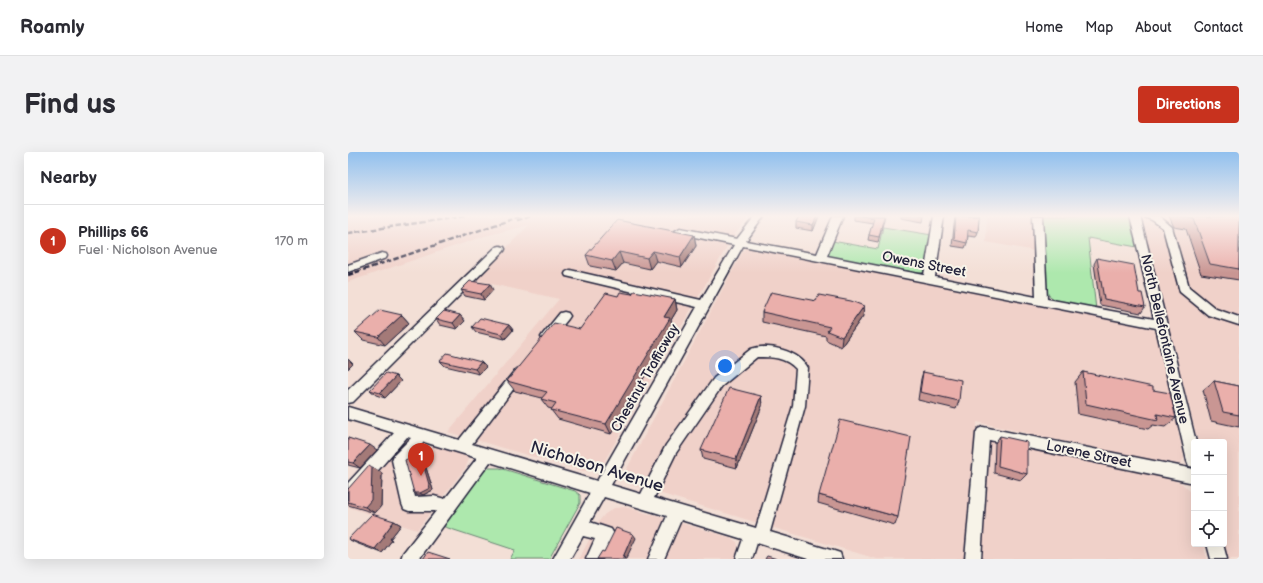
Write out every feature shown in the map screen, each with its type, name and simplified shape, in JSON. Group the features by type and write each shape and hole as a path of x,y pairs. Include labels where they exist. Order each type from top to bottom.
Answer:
{"street":[{"name":"Owens Street","path":"702,235 1162,325"},
{"name":"Chestnut Trafficway","path":"561,559 745,235"},
{"path":"821,258 830,235"},
{"path":"929,279 936,235"},
{"path":"1039,235 1042,301"},
{"name":"North Bellefontaine Avenue","path":"1140,235 1191,448"},
{"path":"1169,235 1184,289 1212,312 1239,321"},
{"path":"348,398 500,250"},
{"path":"348,269 382,256"},
{"path":"570,274 704,305"},
{"path":"539,347 564,316"},
{"path":"645,501 671,449 718,382 740,362 755,352 779,353 795,360 802,368 799,406 784,462 757,535 744,559"},
{"path":"462,447 525,365"},
{"name":"Nicholson Avenue","path":"348,413 834,559"},
{"path":"348,494 405,430"},
{"name":"Lorene Street","path":"973,559 983,432 1191,475"},
{"path":"422,435 399,460 409,504 434,503 448,507"},
{"path":"409,559 487,455"},
{"path":"656,559 677,511"},
{"path":"579,527 606,534 594,559"},
{"path":"1216,547 1219,559"}],"shaded area":[{"path":"348,235 489,235 485,236 348,282"},
{"path":"519,235 735,235 604,462 590,470 583,471 448,432 559,299 474,280"},
{"path":"986,235 1035,235 1035,251 986,242"},
{"path":"1146,235 1239,235 1239,559 1228,559 1225,547 1227,547 1227,439 1197,439"},
{"path":"746,247 1148,326 1155,331 1158,337 1184,458 1179,465 1169,465 977,422 970,559 877,559 629,484 624,478 624,474"},
{"path":"402,435 466,455 469,459 466,467 417,530 348,507 348,498"},
{"path":"992,440 1151,472 1181,483 1191,492 1191,547 1204,547 1207,559 982,559 988,444"},
{"path":"625,507 729,537 737,542 738,546 735,559 579,559 599,521 605,514 614,508"}],"green space":[{"path":"881,235 932,235 925,272 919,273 826,257 832,241 878,249"},
{"path":"1043,235 1135,235 1137,247 1088,238 1096,310 1057,301 1047,294"},
{"path":"489,468 500,468 575,491 580,495 580,503 549,559 510,559 515,550 442,526 480,474"}],"building":[{"path":"604,235 694,235 680,257 653,251 647,258 619,252 612,261 586,255"},
{"path":"869,235 879,235 879,237"},
{"path":"954,235 968,235 967,243 954,240"},
{"path":"1200,235 1239,235 1239,269 1210,264"},
{"path":"1097,258 1134,265 1139,293 1142,293 1145,307 1104,299"},
{"path":"470,281 490,284 481,294 461,290"},
{"path":"634,291 675,299 664,317 670,318 606,424 551,410 556,403 541,399 547,392 507,381 554,323 580,329 606,293 618,296 620,292 632,294"},
{"path":"771,292 816,301 819,295 851,301 864,306 842,337 827,331 830,327 762,312"},
{"path":"380,310 402,315 378,337 355,332"},
{"path":"444,311 460,315 453,323 436,319"},
{"path":"480,318 509,325 501,334 472,327"},
{"path":"447,353 481,362 475,369 440,361"},
{"path":"923,372 961,380 959,401 920,392"},
{"path":"1083,372 1153,387 1153,390 1170,393 1176,418 1157,414 1158,420 1086,404"},
{"path":"386,373 396,376 380,393 370,390"},
{"path":"1214,381 1239,386 1239,415 1223,412"},
{"path":"729,388 761,396 736,459 701,450"},
{"path":"840,420 911,437 898,517 819,495"},
{"path":"1000,436 1027,442 1027,474 998,466"},
{"path":"348,438 370,445 353,463 348,462"},
{"path":"420,453 430,488 420,493 414,493 405,460"},
{"path":"369,465 372,467 371,500 365,507 348,502 348,489"},
{"path":"372,514 394,521 375,549 348,539"},
{"path":"616,528 633,534 623,557 625,558 597,559 602,551 604,552"},
{"path":"428,552 450,559 423,559"},
{"path":"767,556 777,559 765,559"}],"railway":[{"path":"348,275 465,235"}],"place":[{"name":"Phillips 66","path":"421,476"}]}
